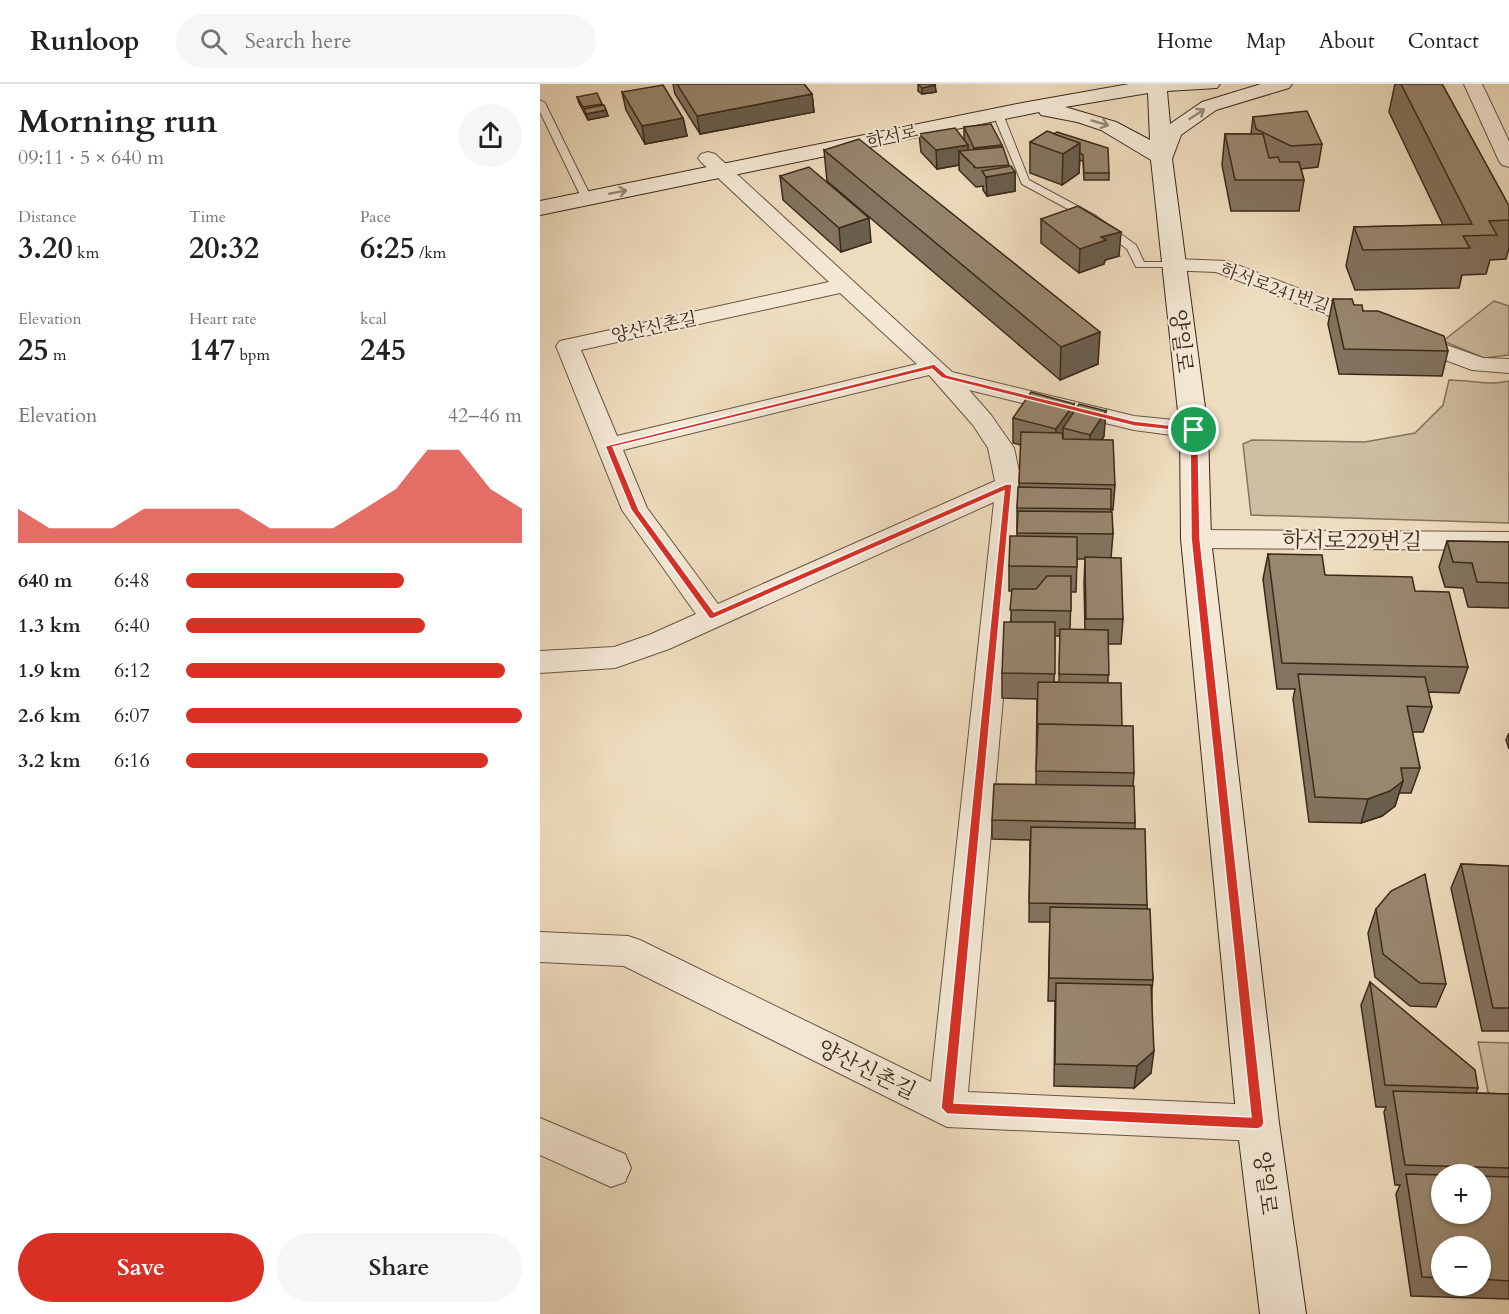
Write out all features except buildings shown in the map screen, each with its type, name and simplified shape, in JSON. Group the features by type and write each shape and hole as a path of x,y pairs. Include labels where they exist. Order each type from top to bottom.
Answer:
{"main road":[{"path":"1020,104 1050,84"},
{"name":"하서로","path":"540,208 584,191 1020,104 1099,84"},
{"name":"하서로","path":"715,165 998,114 1020,104 1157,85 1210,84"},
{"path":"1020,104 1122,130 1162,158 1172,132 1209,106 1282,84"},
{"name":"양일로","path":"1157,85 1162,158 1194,430 1196,538 1258,1123 1283,1314"},
{"name":"하서로","path":"540,192 584,191"}],"street":[{"path":"1473,84 1509,161"},
{"name":"양산신촌길","path":"540,946 628,951 947,1108 1009,485 1001,448 981,420 939,372 715,165"},
{"name":"하서로241번길","path":"1174,265 1219,266 1480,365 1509,366"},
{"name":"양산신촌길","path":"712,616 635,510 568,346 846,285"},
{"path":"609,446 939,372 1134,423 1194,430"},
{"path":"540,662 615,657 658,642 1009,485"},
{"name":"하서로229번길","path":"1196,538 1509,542"},
{"path":"947,1108 1258,1123"},
{"path":"540,1136 611,1168"}],"lane":[{"path":"540,103 584,191"},
{"path":"998,114 1025,182 1092,218 1132,247 1140,265 1174,265"}],"shaded area":[{"path":"1494,301 1509,306 1509,355 1484,358 1443,341"},
{"path":"1449,380 1487,383 1509,381 1509,523 1251,515 1243,444 1252,440 1365,442 1415,433 1443,405"},
{"path":"1478,1042 1509,1043 1509,1114 1488,1092"}],"route":[{"path":"934,367 944,377 1134,423 1194,430 1196,538 1258,1123 947,1108 1009,485 712,616 635,510 609,446 934,367"}]}
